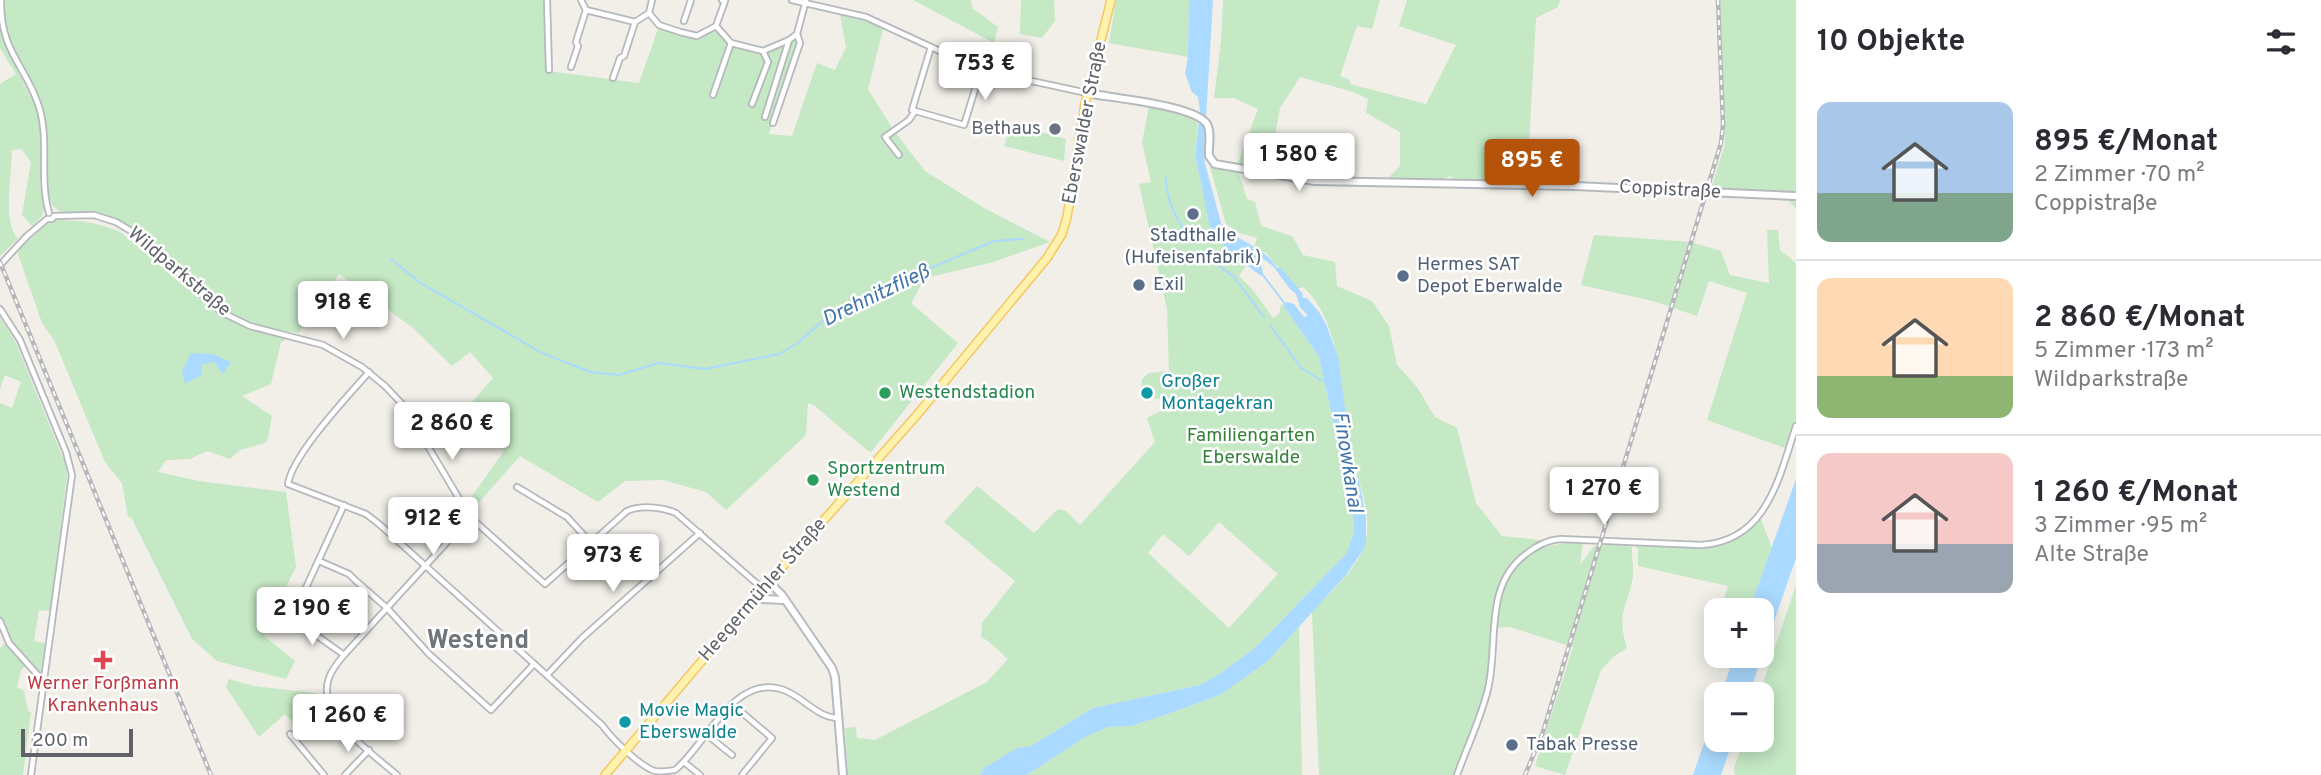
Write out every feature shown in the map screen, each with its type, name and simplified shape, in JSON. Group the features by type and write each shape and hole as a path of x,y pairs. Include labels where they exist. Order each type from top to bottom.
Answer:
{"main road":[{"name":"Eberswalder Straße","path":"1056,245 1069,209 1078,137 1111,0"},
{"name":"Coppistraße","path":"1087,93 1174,108 1197,116 1208,125 1210,160 1219,165 1244,167 1314,181 1586,187 1796,196"},
{"name":"Heegermühler Straße","path":"605,775 1027,285 1056,245"},
{"path":"769,582 782,595 832,668 843,775"},
{"path":"761,592 763,599 783,600"}],"street":[{"path":"0,265 50,216 43,189 41,113 33,92 7,46 1,23 1,0"},
{"path":"547,0 549,70"},
{"path":"571,67 586,10 581,0"},
{"path":"612,78 620,58 624,56 635,22 649,13 652,0"},
{"path":"684,20 691,0"},
{"path":"649,13 659,25 697,36 716,26 725,1 722,0"},
{"path":"792,0 805,1 866,18 981,70 1087,93"},
{"path":"773,123 800,43 797,34 805,1"},
{"path":"586,10 635,22"},
{"path":"716,26 731,43 763,51 797,34"},
{"path":"765,117 789,40"},
{"path":"713,95 731,43"},
{"path":"899,155 885,137 909,120 914,111 931,47"},
{"path":"752,104 768,62 763,51"},
{"path":"914,111 964,125 981,70"},
{"path":"768,108 777,111"},
{"name":"Wildparkstraße","path":"50,216 94,215 116,222 136,234 221,312 250,326 323,345 369,372 404,406 470,517 545,584 591,543"},
{"path":"1,310 20,340 66,452 72,475 31,775"},
{"path":"369,372 314,437 289,475 288,484 366,514 379,524 626,749 629,757 654,771 675,770 732,704 747,691 769,687 789,692 827,718 839,718"},
{"path":"1457,775 1488,691 1494,656 1494,619 1498,595 1507,574 1518,560 1546,542 1560,538 1701,545 1720,543 1735,537 1751,525 1766,507 1796,426"},
{"path":"517,487 567,517 591,543 627,511 640,507 676,513 761,592"},
{"path":"344,505 292,618 344,655"},
{"path":"397,775 335,717 329,703 329,677 344,655 470,517"},
{"path":"547,676 582,638 700,533"},
{"path":"319,561 349,574 387,608 429,654 491,710 534,664"},
{"path":"0,621 9,643 44,682"},
{"path":"732,704 772,738 741,775"},
{"path":"290,734 324,775"},
{"path":"706,734 732,755"},
{"path":"345,775 369,750"},
{"path":"684,762 700,775"}],"green space":[{"path":"3,0 545,0 548,71 639,83 659,26 697,38 716,29 747,49 774,45 797,34 800,43 769,134 792,136 817,63 835,70 846,47 840,15 883,29 868,89 894,131 925,171 984,208 1050,242 990,263 925,278 911,303 958,343 871,452 808,403 806,435 726,510 706,492 663,480 625,481 598,502 520,456 473,509 467,503 504,451 472,402 493,378 470,352 452,366 413,328 339,274 299,333 255,323 241,318 213,300 130,228 104,217 59,211 52,205 45,189 42,111 4,32"},
{"path":"913,0 971,0 972,8 998,27 994,43"},
{"path":"1021,0 1054,0 1055,21 1042,38 1020,34"},
{"path":"1116,0 1189,0 1188,57 1109,43"},
{"path":"1223,0 1380,0 1372,29 1357,26 1340,76 1350,80 1350,84 1426,104 1456,45 1399,26 1407,0 1560,0 1558,7 1536,18 1527,181 1456,180 1450,176 1444,179 1391,179 1390,176 1400,166 1400,132 1366,113 1368,99 1300,77 1280,108 1269,169 1238,163 1258,109 1234,98 1214,98"},
{"path":"1720,0 1796,0 1796,209 1783,195 1710,192 1725,144"},
{"path":"0,27 4,43 38,112 41,125 40,186 44,209 42,216 32,226 22,215 31,162 21,149 12,150 9,209 13,231 18,239 0,256 0,84 16,74 0,48"},
{"name":"Familiengarten Eberswalde","path":"1149,106 1198,120 1195,155 1203,194 1234,255 1247,264 1239,276 1273,318 1279,314 1281,304 1283,305 1319,357 1353,512 1354,531 1347,553 1255,648 1200,685 1093,708 1031,746 996,761 980,775 848,775 845,728 856,727 857,738 875,740 987,682 1008,659 981,637 982,623 1015,581 944,522 977,486 1034,533 1058,509 1066,511 1080,525 1155,442 1147,418 1170,406 1168,399 1140,398 1142,379 1149,373 1169,371 1167,309 1139,184 1151,182 1142,143","holes":["1219,522 1278,574 1229,628 1148,553 1163,534 1189,556"]},
{"path":"1011,124 1066,139 1064,161 1004,146"},
{"path":"1291,146 1306,155 1306,171 1281,170 1276,167"},
{"path":"1210,167 1238,171 1247,199 1255,202 1261,226 1292,236 1303,255 1335,262 1337,286 1372,301 1389,326 1397,365 1417,387 1435,417 1457,428 1476,503 1502,536 1539,540 1547,547 1583,543 1580,565 1594,546 1632,543 1633,577 1622,619 1627,648 1613,657 1601,670 1565,775 1535,766 1573,647 1510,627 1495,628 1488,690 1457,775 1319,775 1312,612 1346,576 1360,556 1367,534 1365,501 1350,449 1338,363 1326,320 1303,287 1296,289 1266,253 1254,248 1257,238 1239,233 1226,224"},
{"path":"57,220 90,223 122,233 179,282 219,311 264,332 289,338 281,342 271,384 242,396 272,416 265,443 240,450 230,459 207,451 190,459 166,460 158,472 199,481 286,492 296,567 264,636 295,661 286,679 217,661 192,639 131,517 128,517 122,483 105,462 54,340 42,323 17,251 47,224"},
{"path":"1767,230 1778,230 1780,250 1796,263 1796,426 1788,449 1707,420 1747,293 1709,281 1697,316 1653,301 1581,285 1594,235 1691,242 1721,251 1730,275 1769,283"},
{"path":"0,317 16,343 65,463 67,475 50,611 39,610 34,641 45,643 41,673 27,663 16,650 0,620 0,403 12,408 21,382 5,375 0,389"},
{"path":"1760,517 1772,548 1754,598 1724,598 1728,586 1638,566 1638,549 1632,543 1701,545 1735,537"},
{"path":"1796,585 1796,775 1735,775 1734,768 1740,752 1774,752 1774,682 1763,682 1768,668 1774,668 1774,650"},
{"path":"1299,627 1302,775 1027,775 1087,736 1109,727 1131,726 1220,695 1268,661"},
{"path":"7,642 27,665 21,670 17,687 24,691 28,711 31,712 23,775 0,775 0,648"},
{"path":"229,679 253,686 314,693 324,698 293,723 285,714 259,737 226,687"}],"water":[{"name":"Finowkanal","path":"1189,0 1213,0 1204,152 1221,223 1265,254 1277,268 1281,268 1326,324 1338,357 1351,452 1366,517 1366,544 1346,575 1268,661 1220,695 1131,726 1109,727 1087,736 1027,775 980,775 984,768 1017,748 1031,746 1093,708 1200,685 1218,675 1255,648 1347,553 1354,531 1353,512 1319,357 1283,305 1287,302 1294,304 1304,317 1308,316 1300,307 1296,294 1273,266 1263,259 1260,260 1263,273 1261,276 1226,248 1210,227 1195,155 1200,111 1198,97 1192,92 1185,73 1188,57"},
{"path":"191,353 213,354 231,362 223,374 214,362 202,364 201,375 185,384 182,371"},
{"path":"1796,479 1796,558 1774,621 1774,598 1754,598"},
{"path":"1730,668 1758,668 1753,682 1725,682"},
{"path":"1704,743 1704,752 1729,752 1721,775 1693,775"}],"waterway":[{"name":"Drehnitzfließ","path":"1166,178 1174,213 1194,244"},
{"name":"Drehnitzfließ","path":"391,259 419,282 542,353 590,372 619,375 658,363 705,369 779,354 798,343 829,315 879,290 994,241 1023,239"},
{"name":"Drehnitzfließ","path":"1199,251 1234,277 1264,317"},
{"path":"1262,274 1286,305"},
{"path":"1270,325 1301,368 1326,383"}],"railway":[{"path":"1525,775 1543,732 1721,143 1723,125 1718,0"},
{"path":"0,262 211,775"}],"place":[{"name":"Bethaus","path":"1055,129"},
{"name":"Stadthalle (Hufeisenfabrik)","path":"1193,214"},
{"name":"Hermes SAT Depot Eberwalde","path":"1403,276"},
{"name":"Exil","path":"1139,285"},
{"name":"Westendstadion","path":"885,393"},
{"name":"Großer Montagekran","path":"1147,393"},
{"name":"Sportzentrum Westend","path":"813,480"},
{"name":"Werner Forßmann Krankenhaus","path":"103,660"},
{"name":"Movie Magic Eberswalde","path":"625,722"},
{"name":"Tabak Presse","path":"1512,745"}],"district":[{"name":"Westend","path":"478,641"}]}
